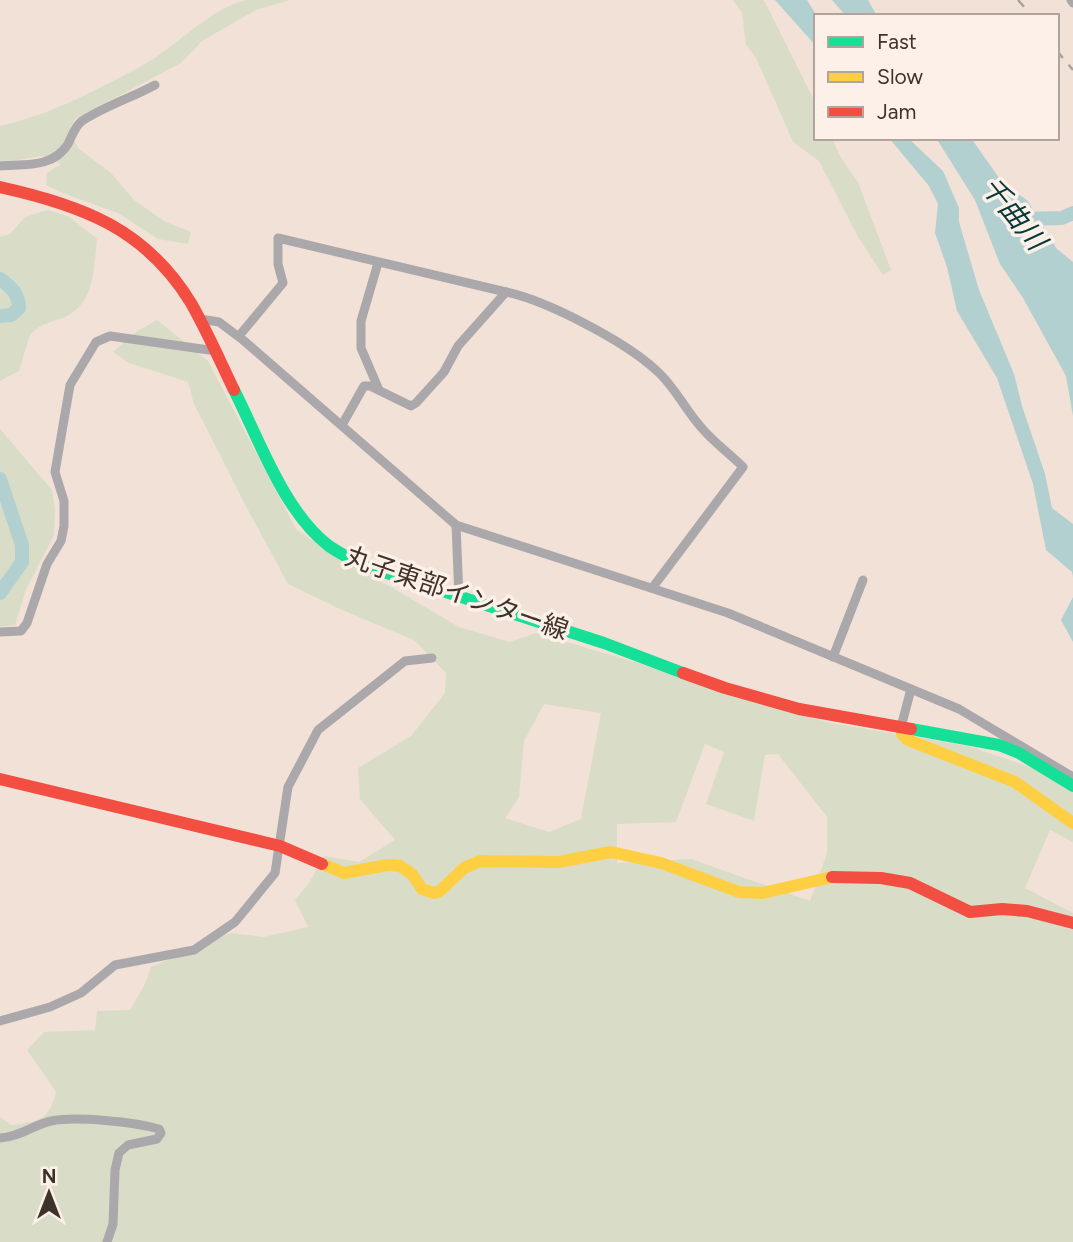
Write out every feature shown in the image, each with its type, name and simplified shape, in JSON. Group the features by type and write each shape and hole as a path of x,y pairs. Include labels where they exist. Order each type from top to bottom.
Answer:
{"main road":[{"name":"丸子東部インター線","path":"0,187 77,209 117,227 131,236 166,269 200,319 285,492 310,528 329,546 362,565 604,643 750,696 799,709 999,745 1019,753 1073,786"},
{"path":"901,727 902,734 908,740 1014,782 1073,823"},
{"path":"0,779 279,846 344,873 388,865 400,866 412,874 422,889 434,893 440,891 464,867 480,860 558,862 611,852 661,863 739,892 763,893 829,877 881,877 910,883 970,912 1002,909 1027,911 1073,923"}],"street":[{"path":"0,166 47,163 58,156 79,124 104,108 155,85"},
{"path":"240,337 284,283 278,264 278,238 525,296 633,351 659,372 701,428 743,467 653,587"},
{"path":"378,263 361,321 361,348 379,390"},
{"path":"342,425 364,386 379,390 411,406 416,403 444,372 458,346 506,292"},
{"path":"200,319 219,322 240,337 456,525 728,613 960,709 1073,777"},
{"path":"0,632 22,631 47,564 61,541 65,518 62,490 55,472 70,385 96,342 110,336 216,351"},
{"path":"456,525 459,597"},
{"path":"833,657 863,580"},
{"path":"0,1021 50,1007 80,993 115,965 194,950 234,922 269,880 277,865 288,787 318,730 405,661 432,658"},
{"path":"901,727 911,689"},
{"path":"0,1138 22,1134 49,1122 71,1119 159,1129 161,1133 158,1139 128,1145 119,1153 115,1170 113,1224 107,1242"}],"green space":[{"path":"245,0 290,0 256,10 202,41 181,63 75,119 69,132 79,149 110,172 134,200 164,221 191,232 188,244 158,239 118,213 46,185 47,173 61,164 42,156 0,163 0,126 57,108 84,96 150,61 219,11"},
{"path":"733,0 765,2 814,100 814,140 833,140 841,158 858,182 891,270 883,275 858,237 819,161 793,142 756,58 746,45 742,13"},
{"path":"47,210 68,216 97,239 91,284 88,294 75,311 43,325 31,334 19,371 0,381 0,237 10,234 25,217"},
{"path":"157,320 208,361 296,529 341,561 459,627 510,642 536,633 655,668 724,694 831,723 968,746 1036,769 1073,786 1073,842 1050,830 1025,888 1073,913 1073,1242 0,1242 0,1117 11,1125 36,1121 46,1115 56,1092 27,1050 44,1032 95,1030 97,1011 130,1010 151,967 230,933 264,937 308,927 295,900 309,883 324,856 359,862 395,840 360,799 358,768 411,736 445,693 446,673 414,640 288,584 194,404 188,382 129,363 113,352 136,332","holes":["544,704 601,713 581,819 549,832 505,818 519,797 524,741","705,744 724,752 706,804 754,821 765,755 778,754 827,817 827,853 810,901 691,859 617,863 617,824 676,822"]},
{"path":"0,429 52,490 55,509 54,535 26,590 15,625 0,627"}],"water":[{"path":"775,0 807,0 816,14 814,44"},
{"path":"832,0 868,0 876,14 844,14"},
{"path":"891,140 910,140 943,171 959,208 959,222 979,290 1014,374 1045,474 1052,508 1073,524 1073,577 1072,572 1046,550 1033,484 997,378 957,311 947,267 935,233 938,204 929,186"},
{"name":"千曲川","path":"937,140 972,140 1004,185 1027,200 1057,249 1073,262 1073,416 1066,376 1023,298 1000,264 975,200"},
{"path":"1073,597 1073,642 1061,620"}],"waterway":[{"name":"千曲川","path":"1020,219 1062,218 1073,213"},
{"path":"0,279 14,291 19,308 11,315 0,316"},
{"path":"0,479 22,545 22,562 0,593"}],"railway":[{"path":"1018,0 1030,14"},
{"path":"1059,53 1073,70"}],"traffic: fast":[{"path":"234,390 286,495 313,532 333,549 362,565 604,643 683,673"},
{"path":"911,729 999,745 1019,753 1073,786"}],"traffic: slow":[{"path":"901,727 902,734 908,740 1015,782 1073,823"},
{"path":"322,864 344,873 388,865 400,866 412,874 422,889 434,893 440,891 464,868 480,861 558,862 611,852 661,863 739,892 763,893 832,877"}],"traffic: jam":[{"path":"0,187 85,212 109,224 154,256 191,303 234,390"},
{"path":"683,673 799,709 911,729"},
{"path":"0,779 280,846 322,864"},
{"path":"832,877 881,878 910,883 970,912 1002,909 1027,911 1073,923"}]}
